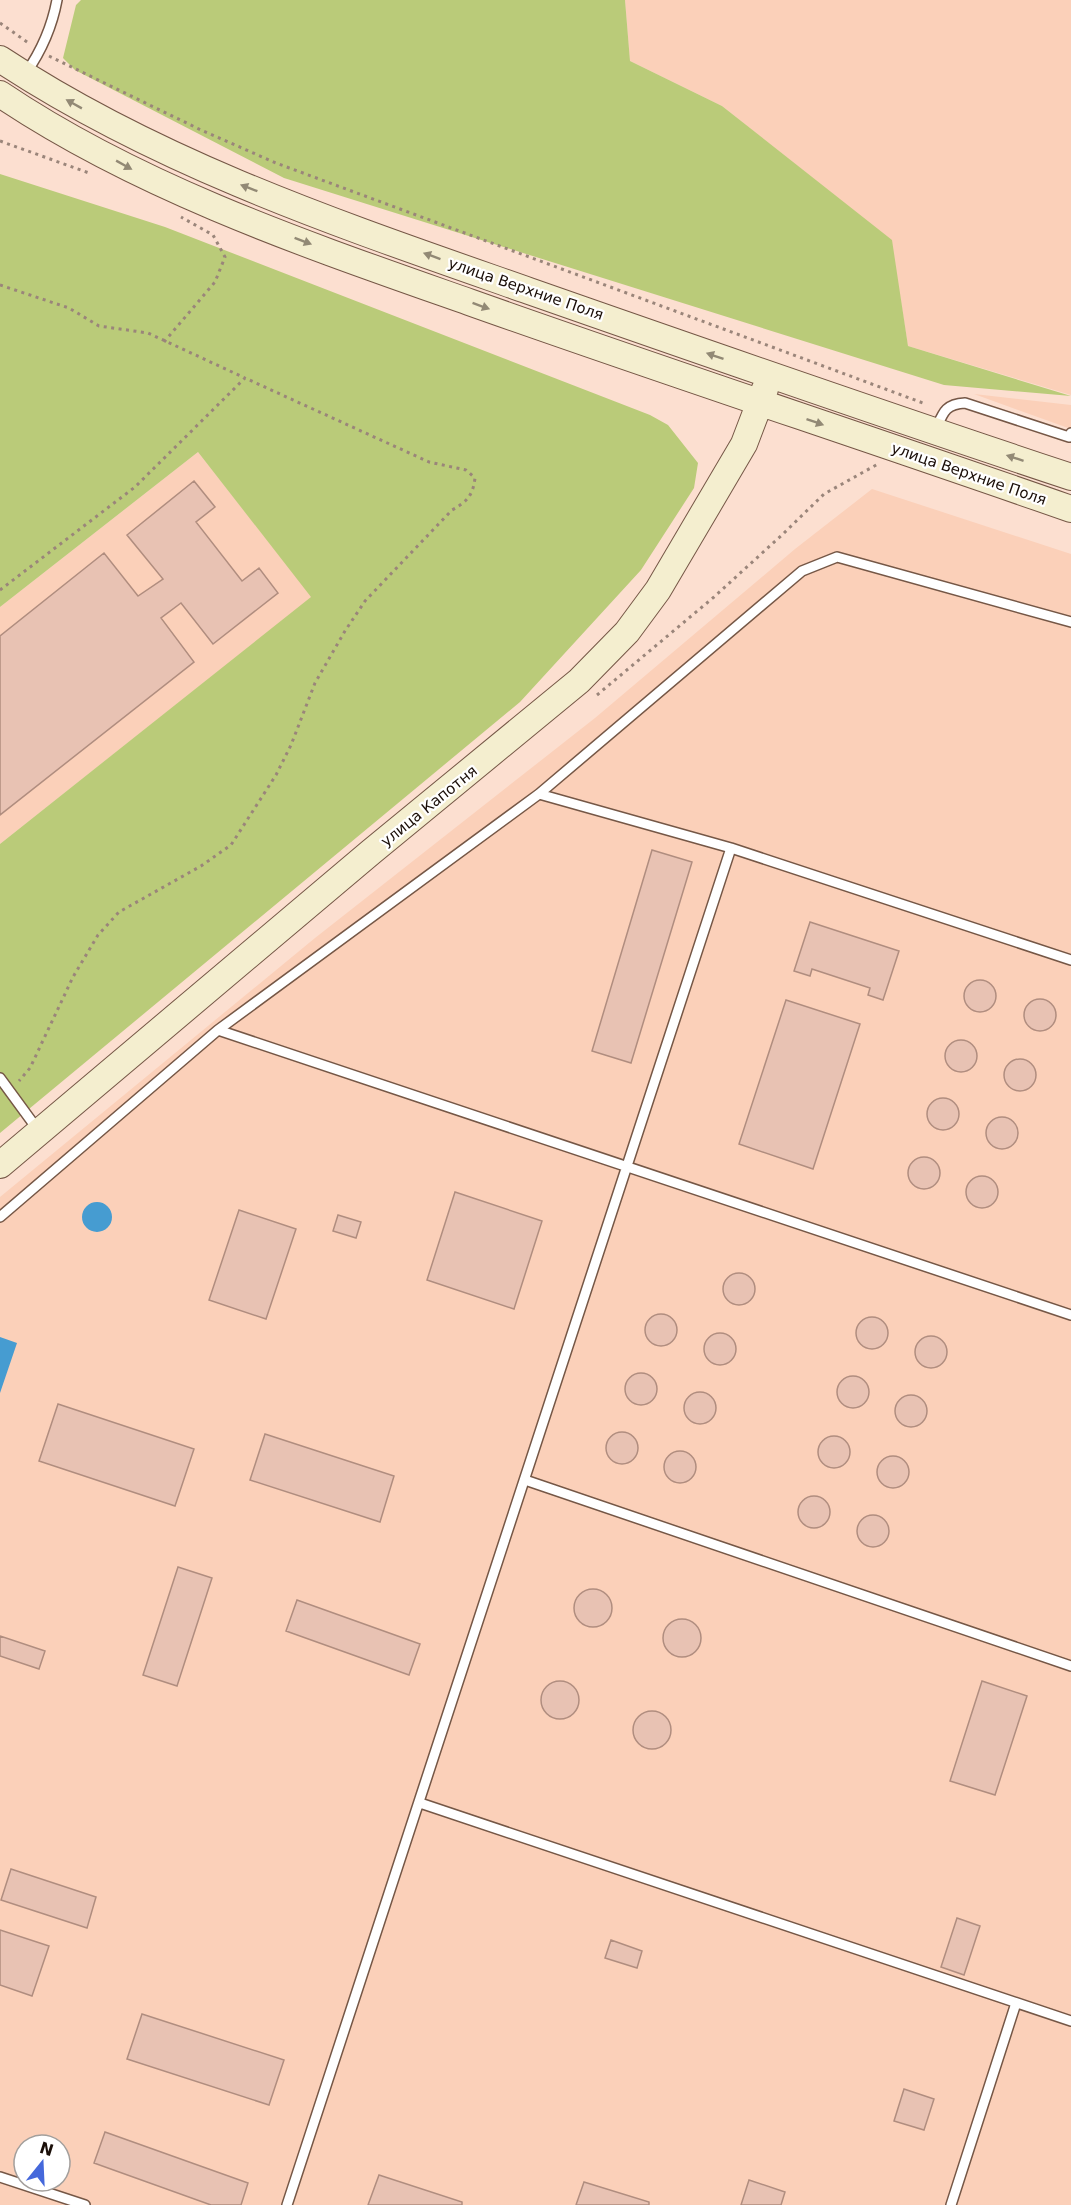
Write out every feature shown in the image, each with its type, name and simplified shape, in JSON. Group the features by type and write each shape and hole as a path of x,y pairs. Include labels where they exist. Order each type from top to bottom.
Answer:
{"main road":[{"name":"улица Верхние Поля","path":"0,58 25,75 120,129 242,186 502,282 770,375 939,421 1071,477"},
{"name":"улица Верхние Поля","path":"0,94 134,171 245,220 406,280 1071,509"},
{"name":"улица Капотня","path":"0,1165 362,860 579,681 627,632 658,590 744,444 770,375"}],"lane":[{"path":"25,75 41,52 57,0"},
{"path":"939,421 953,404 964,403 1069,437 1071,433"},
{"path":"0,1217 218,1030 539,794 802,571 837,557 1071,622"},
{"path":"539,794 730,848 1071,960"},
{"path":"287,2205 730,848"},
{"path":"218,1030 1071,1315"},
{"path":"0,1078 40,1133"},
{"path":"525,1480 1071,1666"},
{"path":"420,1803 1071,2021"},
{"path":"951,2205 1016,2003"},
{"path":"0,2177 85,2205"}],"path":[{"path":"0,23 41,52 201,130 276,163 939,421"},
{"path":"0,141 94,175"},
{"path":"164,342 215,282 225,257 213,235 178,215"},
{"path":"0,285 69,308 99,326 148,333 429,462 466,470 475,478 474,490 465,504 452,510 388,576 365,601 345,631 315,683 291,745 276,775 231,845 201,866 119,912 98,935 73,977 30,1068 10,1092"},
{"path":"0,590 135,487 245,378"}],"shaded area":[{"path":"625,0 1071,0 1071,395 908,346 891,240 722,106 630,61"},
{"path":"974,394 1071,405 1071,429"},
{"path":"198,452 312,597 0,844 0,607"},
{"path":"872,489 1071,554 1071,2205 0,2205 0,1197 315,938 595,718 795,549"}],"green space":[{"path":"81,0 625,0 630,61 722,106 892,240 908,346 1071,396 944,385 284,178 75,70 63,58 76,5"},
{"path":"0,174 165,227 650,415 668,425 698,463 694,488 641,570 520,702 0,1133 0,844 311,597 198,452 0,607"}],"water":[{"path":"97,1202 108,1206 112,1217 108,1228 97,1232 86,1228 82,1217 86,1206"},
{"path":"0,1337 17,1343 0,1393"}],"building":[{"path":"194,481 215,507 196,522 242,581 259,568 278,593 213,644 181,603 161,618 194,662 0,815 0,636 104,553 138,596 163,579 127,535"},
{"path":"652,850 692,862 631,1063 592,1051"},
{"path":"810,922 899,951 883,1000 868,995 870,988 812,969 810,976 794,971"},
{"path":"980,980 991,985 996,996 991,1007 980,1012 969,1007 964,996 969,985"},
{"path":"1040,999 1051,1004 1056,1015 1051,1026 1040,1031 1029,1026 1024,1015 1029,1004"},
{"path":"786,1000 860,1024 813,1169 739,1144"},
{"path":"961,1040 972,1045 977,1056 972,1067 961,1072 950,1067 945,1056 950,1045"},
{"path":"1020,1059 1031,1064 1036,1075 1031,1086 1020,1091 1009,1086 1004,1075 1009,1064"},
{"path":"943,1098 954,1103 959,1114 954,1125 943,1130 932,1125 927,1114 932,1103"},
{"path":"1002,1117 1013,1122 1018,1133 1013,1144 1002,1149 991,1144 986,1133 991,1122"},
{"path":"924,1157 935,1162 940,1173 935,1184 924,1189 913,1184 908,1173 913,1162"},
{"path":"982,1176 993,1181 998,1192 993,1203 982,1208 971,1203 966,1192 971,1181"},
{"path":"455,1192 542,1221 514,1309 427,1280"},
{"path":"239,1210 296,1229 266,1319 209,1300"},
{"path":"338,1215 361,1222 356,1238 333,1231"},
{"path":"739,1273 750,1278 755,1289 750,1300 739,1305 728,1300 723,1289 728,1278"},
{"path":"661,1314 672,1319 677,1330 672,1341 661,1346 650,1341 645,1330 650,1319"},
{"path":"872,1317 883,1322 888,1333 883,1344 872,1349 861,1344 856,1333 861,1322"},
{"path":"720,1333 731,1338 736,1349 731,1360 720,1365 709,1360 704,1349 709,1338"},
{"path":"931,1336 942,1341 947,1352 942,1363 931,1368 920,1363 915,1352 920,1341"},
{"path":"641,1373 652,1378 657,1389 652,1400 641,1405 630,1400 625,1389 630,1378"},
{"path":"853,1376 864,1381 869,1392 864,1403 853,1408 842,1403 837,1392 842,1381"},
{"path":"700,1392 711,1397 716,1408 711,1419 700,1424 689,1419 684,1408 689,1397"},
{"path":"911,1395 922,1400 927,1411 922,1422 911,1427 900,1422 895,1411 900,1400"},
{"path":"58,1404 194,1449 175,1506 39,1461"},
{"path":"622,1432 633,1437 638,1448 633,1459 622,1464 611,1459 606,1448 611,1437"},
{"path":"265,1434 394,1476 380,1522 250,1480"},
{"path":"834,1436 845,1441 850,1452 845,1463 834,1468 823,1463 818,1452 823,1441"},
{"path":"680,1451 691,1456 696,1467 691,1478 680,1483 669,1478 664,1467 669,1456"},
{"path":"893,1456 904,1461 909,1472 904,1483 893,1488 882,1483 877,1472 882,1461"},
{"path":"814,1496 825,1501 830,1512 825,1523 814,1528 803,1523 798,1512 803,1501"},
{"path":"873,1515 884,1520 889,1531 884,1542 873,1547 862,1542 857,1531 862,1520"},
{"path":"178,1567 212,1578 177,1686 143,1675"},
{"path":"593,1589 607,1594 612,1608 607,1622 593,1627 579,1622 574,1608 579,1594"},
{"path":"297,1600 420,1644 409,1675 286,1631"},
{"path":"682,1619 696,1624 701,1638 696,1652 682,1657 668,1652 663,1638 668,1624"},
{"path":"0,1636 45,1651 39,1669 0,1656"},
{"path":"560,1681 574,1686 579,1700 574,1714 560,1719 546,1714 541,1700 546,1686"},
{"path":"982,1681 1027,1696 995,1795 950,1781"},
{"path":"652,1711 666,1716 671,1730 666,1744 652,1749 638,1744 633,1730 638,1716"},
{"path":"11,1869 96,1897 87,1928 1,1900"},
{"path":"957,1918 980,1926 964,1975 941,1967"},
{"path":"0,1930 49,1946 32,1996 0,1985"},
{"path":"611,1940 642,1951 637,1968 605,1958"},
{"path":"142,2014 284,2060 269,2105 127,2059"},
{"path":"904,2089 934,2099 924,2130 894,2121"},
{"path":"105,2132 248,2183 241,2205 211,2205 94,2163"},
{"path":"379,2175 462,2202 462,2205 368,2205"},
{"path":"749,2180 785,2192 781,2205 741,2205"},
{"path":"584,2182 649,2202 649,2205 576,2205"}]}
